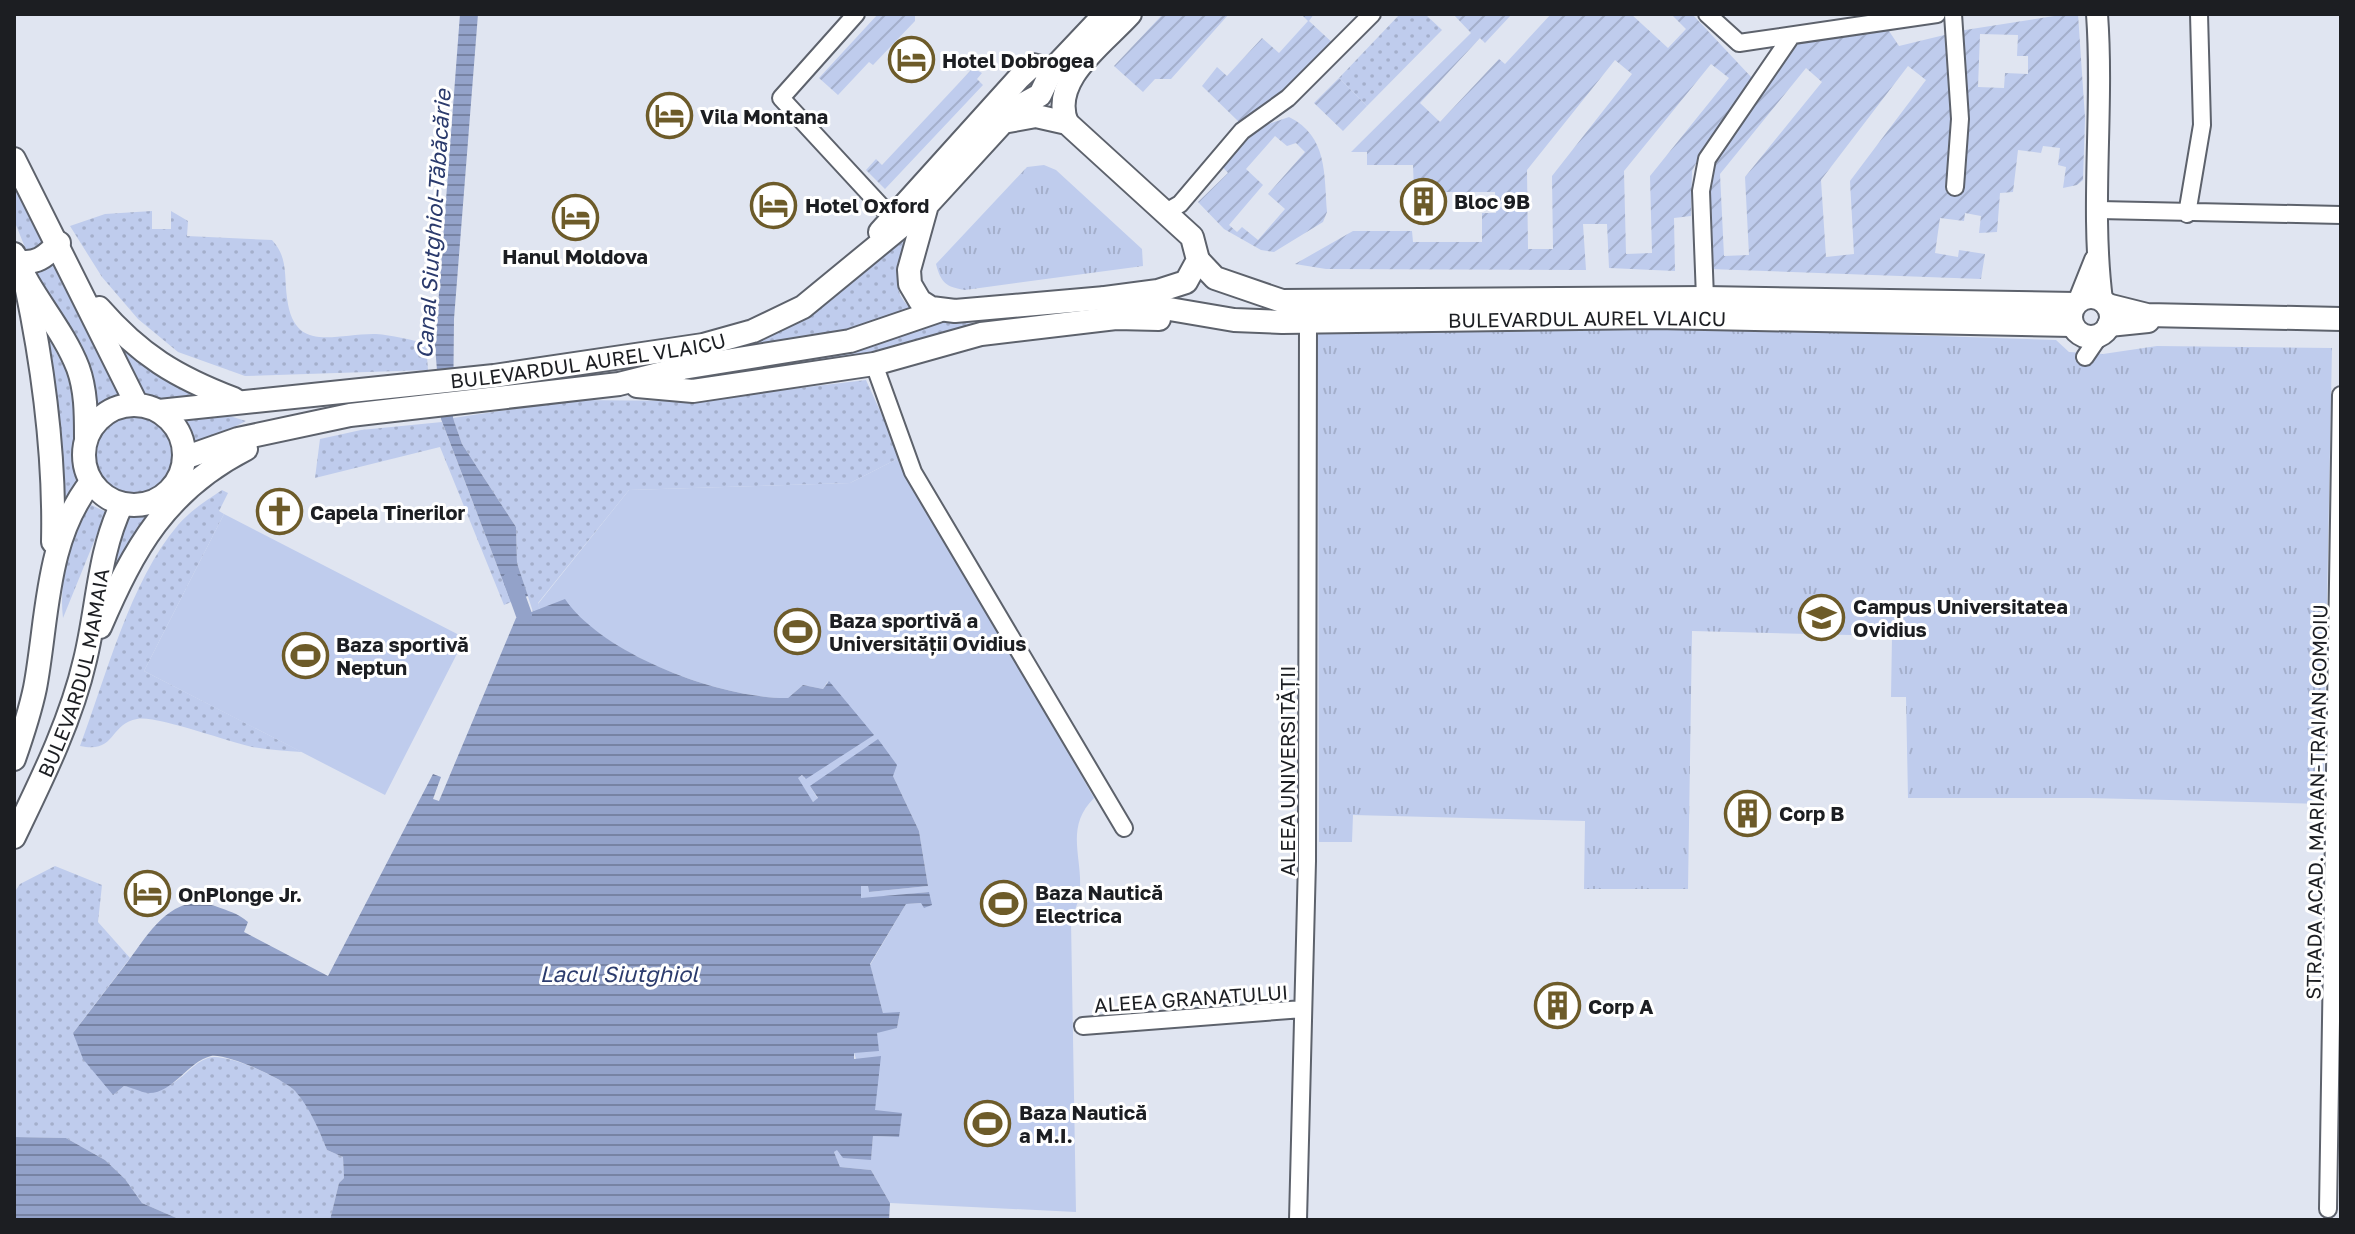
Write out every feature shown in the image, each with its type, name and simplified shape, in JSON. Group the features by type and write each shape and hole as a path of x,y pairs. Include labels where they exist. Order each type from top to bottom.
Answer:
{"main road":[{"name":"BULEVARDUL AUREL VLAICU","path":"148,408 239,401 410,397 496,387 703,345 753,331 803,307 927,205 1016,108 1040,95 1052,70 1105,14"},
{"path":"1067,123 1061,100 1066,83 1130,14"},
{"path":"856,265 891,217 1026,71 1033,65 1052,70"},
{"path":"1003,122 1036,116 1067,123 1173,208 1192,237 1198,260 1186,282 1176,287 1105,298"},
{"path":"14,159 148,408 180,435 184,458 177,482 159,499 147,504 122,504 109,500 91,482 83,460 86,437 84,394 78,368 60,334 26,285"},
{"path":"927,205 909,277 920,301 938,311"},
{"path":"15,257 30,263 44,258 54,233"},
{"path":"54,233 78,277 121,333 184,380 239,401"},
{"path":"15,257 26,285 44,374 53,462 53,567"},
{"name":"BULEVARDUL AUREL VLAICU","path":"1198,260 1215,278 1282,301 1705,298 2147,321 2341,325"},
{"name":"BULEVARDUL AUREL VLAICU","path":"496,387 619,384 683,368 850,341 938,311 1105,298 1234,320 1308,322 2147,315 2341,319"},
{"path":"619,384 693,391 874,364 981,334 1116,318 1234,320"},
{"name":"BULEVARDUL AUREL VLAICU","path":"184,458 410,397"},
{"path":"86,437 101,416 125,405 148,408"},
{"path":"85,662 127,565 170,505 214,465 286,428"},
{"name":"BULEVARDUL MAMAIA","path":"14,759 34,690 53,567 65,522 91,482"},
{"name":"BULEVARDUL MAMAIA","path":"14,837 43,776 85,662 104,553 122,504"}],"street":[{"path":"856,14 781,98 891,217"},
{"path":"1173,208 1242,131 1288,98 1372,14"},
{"path":"1707,14 1739,43 1790,38 1937,14"},
{"path":"1953,14 1960,119 1955,187"},
{"path":"2090,316 2099,210 2100,58 2097,14"},
{"path":"2187,214 2202,125 2199,14"},
{"path":"1705,298 1701,191 1707,159 1790,38"},
{"path":"2099,210 2341,215"},
{"name":"ALEEA UNIVERSITĂȚII","path":"1298,1220 1303,1009 1308,322"},
{"path":"874,364 913,472 1124,828"},
{"name":"STRADA ACAD. MARIAN-TRAIAN GOMOIU","path":"2325,1215 2341,395"},
{"name":"ALEEA GRANATULUI","path":"1083,1026 1303,1009"},
{"path":"2325,1215 2341,1197"}],"green space":[{"path":"878,14 915,14 915,21 873,65 869,62 838,95 819,78"},
{"path":"1163,14 1229,14 1171,79 1155,79 1143,92 1114,66"},
{"path":"1301,14 1314,14 1309,21 1336,46 1286,95 1239,122 1202,86 1217,67 1227,76 1262,38 1279,53 1308,21"},
{"path":"1400,14 1425,14 1442,30 1367,106 1339,78"},
{"path":"1453,14 1512,14 1485,43 1480,38 1420,103 1440,122 1499,59 1505,64 1551,14 1631,14 1668,48 1686,29 1671,14 1692,14 1753,79 1705,146 1692,171 1691,216 1674,218 1675,271 1609,268 1607,224 1583,224 1586,270 1326,269 1295,264 1353,231 1412,231 1413,242 1482,242 1482,213 1496,213 1495,192 1414,192 1413,165 1367,165 1367,152 1351,152 1471,33","holes":["1615,60 1632,74 1552,176 1553,249 1528,249 1527,170","1711,64 1729,78 1650,176 1652,253 1626,254 1624,171"]},
{"path":"2078,14 2085,118 2083,180 2077,185 2063,188 2066,167 2058,165 2060,148 2043,146 2041,153 2018,150 2013,192 2000,193 1997,232 1979,233 1981,216 1965,213 1964,221 1940,218 1935,253 1958,257 1959,250 1985,254 1981,279 1709,269 1706,190 1716,155 1798,44 1887,28 1899,46 1965,30","holes":["1980,34 2018,35 2017,56 2028,56 2028,74 2005,73 2004,88 1978,87","1908,66 1926,80 1850,181 1854,254 1826,257 1821,180","1806,68 1822,82 1745,177 1749,255 1724,256 1720,174"]},
{"path":"973,68 982,73 977,79 983,85 885,189 866,170 876,159 882,165"},
{"path":"1339,78 1367,106 1343,131 1314,103"},
{"path":"1289,117 1302,125 1317,146 1324,171 1327,212 1323,222 1274,252 1261,250 1224,229 1198,202 1228,173 1220,164 1257,128","holes":["1275,136 1287,146 1296,143 1305,152 1268,194 1285,209 1258,240 1242,227 1237,232 1229,225 1263,185 1246,169"]},
{"path":"1044,165 1056,170 1142,249 1143,266 965,290 945,283 936,264 1027,167"},
{"path":"14,185 46,244 28,255 14,220"},
{"path":"152,211 152,229 171,229 171,211 188,221 187,236 272,240 281,253 291,316 298,328 319,337 376,334 426,343 428,370 245,376 178,352 138,319 102,277 70,226 105,214"},
{"path":"905,240 897,277 900,294 912,308 827,338 701,353 803,317"},
{"path":"56,254 125,393 92,407 29,281 36,269"},
{"path":"38,319 75,387 77,480 59,519"},
{"path":"941,321 977,324 879,354 697,380 657,380"},
{"path":"1605,325 2056,340 2069,352 2103,354 2157,346 2332,348 2323,804 2089,798 1908,798 1906,697 1891,697 1892,636 1692,631 1688,889 1584,889 1585,821 1353,815 1352,842 1319,842 1318,332"},
{"path":"108,333 213,398 158,402 145,398"},
{"path":"866,380 901,457 850,483 629,490 538,603 540,610 533,612 517,563 516,527 462,444 453,418 575,400 691,401"},
{"path":"223,414 246,421 192,448 177,419"},
{"path":"133,415 148,418 161,426 169,439 172,454 169,469 161,482 148,490 133,493 118,490 105,482 97,469 94,454 97,439 105,426 118,418"},
{"path":"442,422 511,602 504,605 440,447 315,478 320,439 361,430"},
{"path":"901,457 1094,798 1085,809 1077,831 1080,894 1071,921 1076,1212 890,1203 871,1170 840,1167 834,1152 837,1149 871,1159 873,1136 899,1137 875,1111 854,1053 882,1029 897,1028 900,1013 883,1013 870,965 906,904 922,903 928,892 861,899 861,886 868,886 869,892 928,886 919,831 893,776 810,786 818,799 813,802 797,778 803,775 805,779 828,681 823,689 803,685 788,698 731,691 666,670 635,655 607,639 583,620 565,600 540,610 538,604 629,490 850,483"},
{"path":"216,460 103,589 125,512 148,507 165,497 191,462"},
{"path":"222,490 228,493 219,511 224,514 144,671 302,752 252,747 146,719 137,719 121,726 100,746 80,746 121,631 146,573 178,525 193,510"},
{"path":"89,504 106,512 63,618 63,588 68,560"},
{"name":"Baza sportivă Neptun","path":"224,514 465,638 385,795 144,671"},
{"path":"55,866 102,885 98,922 130,958 73,1033 113,1095 124,1086 149,1088 168,1085 203,1060 216,1057 240,1062 278,1079 294,1090 305,1103 327,1150 343,1157 344,1178 339,1183 330,1220 181,1220 142,1203 125,1179 105,1160 66,1138 14,1137 14,893 20,884"}],"water":[{"path":"460,14 478,14 454,319 453,418 462,444 516,527 517,563 528,596 511,602 441,419 435,346"},
{"name":"Lacul Siutghiol","path":"565,599 583,619 607,638 666,670 698,682 731,691 788,698 803,685 823,689 829,681 874,735 806,779 802,775 798,778 813,802 818,798 810,786 878,739 897,765 893,776 919,831 928,886 869,892 868,886 861,886 861,898 929,892 932,905 924,908 921,903 906,904 870,964 883,1013 900,1012 897,1028 877,1033 879,1051 854,1053 854,1059 881,1056 875,1110 902,1113 899,1137 873,1136 871,1160 843,1158 837,1150 834,1152 840,1167 871,1170 890,1203 889,1220 330,1220 339,1183 344,1178 343,1157 327,1150 310,1112 289,1086 242,1063 211,1056 202,1059 157,1092 148,1093 124,1086 113,1095 83,1059 73,1033 152,929 173,910 186,905 199,903 237,914 248,922 244,932 328,976 433,774 441,777 433,799 439,801 516,618"},
{"path":"14,1137 66,1138 105,1160 125,1179 142,1203 181,1220 14,1220"}],"waterway":[{"name":"Canal Siutghiol-Tăbăcărie","path":"511,579 524,615"}],"place":[{"name":"Hotel Dobrogea","path":"911,60"},
{"name":"Vila Montana","path":"669,116"},
{"name":"Bloc 9B","path":"1423,201"},
{"name":"Hotel Oxford","path":"774,205"},
{"name":"Hanul Moldova","path":"575,217"},
{"name":"Capela Tinerilor","path":"279,512"},
{"name":"Campus Universitatea Ovidius","path":"1822,618"},
{"name":"Baza sportivă a Universității Ovidius","path":"798,632"},
{"name":"Baza sportivă Neptun","path":"305,655"},
{"name":"Corp B","path":"1748,813"},
{"name":"OnPlonge Jr.","path":"147,894"},
{"name":"Baza Nautică Electrica","path":"1004,904"},
{"name":"Corp A","path":"1557,1006"},
{"name":"Baza Nautică a M.I.","path":"988,1124"}]}
